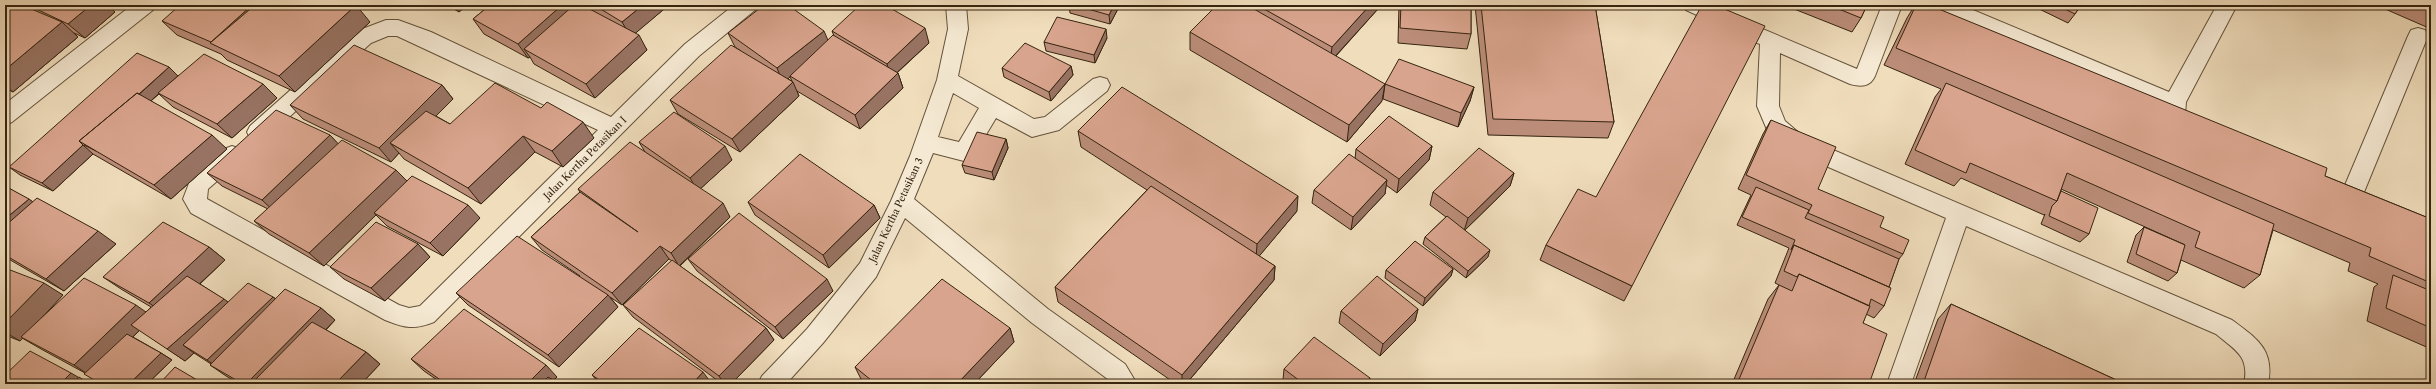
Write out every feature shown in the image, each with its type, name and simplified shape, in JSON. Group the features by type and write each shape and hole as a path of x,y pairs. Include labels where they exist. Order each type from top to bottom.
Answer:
{"street":[{"path":"5,116 146,5"},
{"name":"Jalan Kertha Petasikan I","path":"615,128 424,38 398,28 386,28 364,37 199,184 194,199 199,206 393,313 409,318 426,315 615,128 692,50 748,5"},
{"name":"Jalan Kertha Petasikan 3","path":"770,384 815,336 868,270 902,202 926,143 948,80 958,29 956,5"},
{"path":"1693,5 1770,41 1857,78 1862,78 1865,76 1892,5"},
{"path":"1941,5 2175,103"},
{"path":"2203,137 2188,131 2176,123 2174,114 2175,103 2181,88 2227,5"},
{"path":"2329,188 2359,200 2418,36"},
{"path":"1770,41 1768,106 1776,126 1797,144 2224,327 2253,350 2258,374 2256,384"},
{"path":"948,80 1032,128 1052,124 1100,85"},
{"path":"926,143 964,152 992,106"},
{"path":"902,202 1040,316 1117,372 1125,384"},
{"path":"1900,384 1959,214"}],"building":[{"path":"5,5 22,5 62,22 5,70"},
{"path":"28,5 91,5 68,24"},
{"path":"180,5 252,5 211,42 162,21"},
{"path":"255,5 356,5 279,76 210,43"},
{"path":"490,5 562,5 518,44 473,19"},
{"path":"574,5 582,5 639,35 586,84 524,49"},
{"path":"594,5 643,5 622,22"},
{"path":"764,5 788,5 824,31 777,68 728,33"},
{"path":"860,5 885,5 925,28 887,64 832,31"},
{"path":"1074,5 1114,5 1109,15"},
{"path":"1217,5 1247,5 1385,84 1349,125 1190,32"},
{"path":"1257,5 1370,5 1332,47"},
{"path":"1401,5 1471,5 1471,34 1400,28"},
{"path":"1481,5 1595,5 1614,122 1493,119"},
{"path":"1702,5 1715,5 1765,26 1632,286 1546,245 1578,189 1596,197"},
{"path":"1829,5 1867,5 1861,18"},
{"path":"1916,5 1929,5 2327,168 2325,176 2431,219 2431,283 2369,256 2371,248 1896,48"},
{"path":"2057,5 2081,5 2075,14"},
{"path":"1057,17 1106,29 1094,55 1044,42"},
{"path":"833,35 898,73 855,115 790,76"},
{"path":"1025,43 1071,66 1049,92 1002,68"},
{"path":"354,45 442,85 379,148 290,105"},
{"path":"731,45 793,82 732,139 670,100"},
{"path":"137,53 169,67 139,94 137,93 79,141 83,145 42,183 9,167"},
{"path":"204,54 263,84 217,124 158,93"},
{"path":"1399,59 1474,87 1461,113 1385,84"},
{"path":"495,83 541,108 547,102 583,122 552,151 523,136 468,188 390,143 426,111 450,124"},
{"path":"1946,83 2274,224 2260,275 2195,247 2200,232 2067,173 2057,201 1970,163 1966,173 1915,150"},
{"path":"1122,87 1298,196 1257,244 1078,131"},
{"path":"137,93 212,135 154,185 79,141"},
{"path":"276,110 330,135 262,200 207,173"},
{"path":"674,112 725,146 690,178 639,142"},
{"path":"1389,116 1432,146 1399,179 1356,149"},
{"path":"1771,120 1836,147 1818,189 1884,217 1880,227 1909,240 1903,254 1808,213 1812,205 1746,175"},
{"path":"977,132 1006,139 992,172 962,165"},
{"path":"342,140 396,170 309,253 254,221"},
{"path":"630,142 723,203 671,253 660,246 612,293 531,237 580,192 638,232 578,189"},
{"path":"1479,148 1514,173 1468,218 1433,192"},
{"path":"800,154 874,205 823,255 748,202"},
{"path":"1349,154 1387,180 1353,217 1314,190"},
{"path":"412,176 468,205 430,243 374,213"},
{"path":"5,186 29,199 5,219"},
{"path":"1151,186 1275,266 1182,375 1055,287"},
{"path":"1756,187 1809,210 1805,218 1899,259 1889,287 1794,245 1791,250 1795,240 1742,217"},
{"path":"2061,191 2098,208 2089,234 2049,216 2052,206 2057,201"},
{"path":"37,198 98,231 46,279 5,255 5,226"},
{"path":"739,213 827,279 775,327 688,259"},
{"path":"1447,216 1490,250 1468,271 1425,237"},
{"path":"163,222 209,247 149,303 103,277"},
{"path":"376,222 418,244 371,288 330,267"},
{"path":"2144,227 2185,245 2177,273 2136,254"},
{"path":"517,236 608,295 548,355 456,293"},
{"path":"1415,241 1453,269 1425,298 1386,270"},
{"path":"1794,245 1891,288 1884,306 1871,299 1869,306 1799,274 1797,277 1784,271"},
{"path":"672,260 766,328 719,376 623,305"},
{"path":"5,268 44,283 5,323"},
{"path":"1799,274 1870,306 1863,323 1887,334 1869,384 1737,384 1779,285 1792,291"},
{"path":"2393,275 2431,291 2431,328 2386,308"},
{"path":"187,276 224,299 167,349 131,325"},
{"path":"1377,276 1418,309 1383,344 1341,311"},
{"path":"84,278 136,305 74,365 21,337"},
{"path":"942,279 1010,328 957,384 876,384 855,367"},
{"path":"248,283 273,297 207,360 183,345"},
{"path":"285,289 321,308 246,384 243,384 210,365"},
{"path":"1951,304 2125,384 1923,384"},
{"path":"464,309 546,365 527,384 446,384 411,359"},
{"path":"312,322 366,352 335,384 253,384 252,383"},
{"path":"639,328 703,372 692,384 605,384 592,375"},
{"path":"127,334 161,353 129,384 101,384 84,374"},
{"path":"1314,337 1370,378 1364,384 1304,384 1284,369"},
{"path":"30,351 71,373 60,384 5,384 5,375"},
{"path":"175,367 204,384 159,384"},
{"path":"79,377 90,384 72,384"},
{"path":"548,377 560,384 542,384"},
{"path":"843,379 849,384 838,384"}]}
